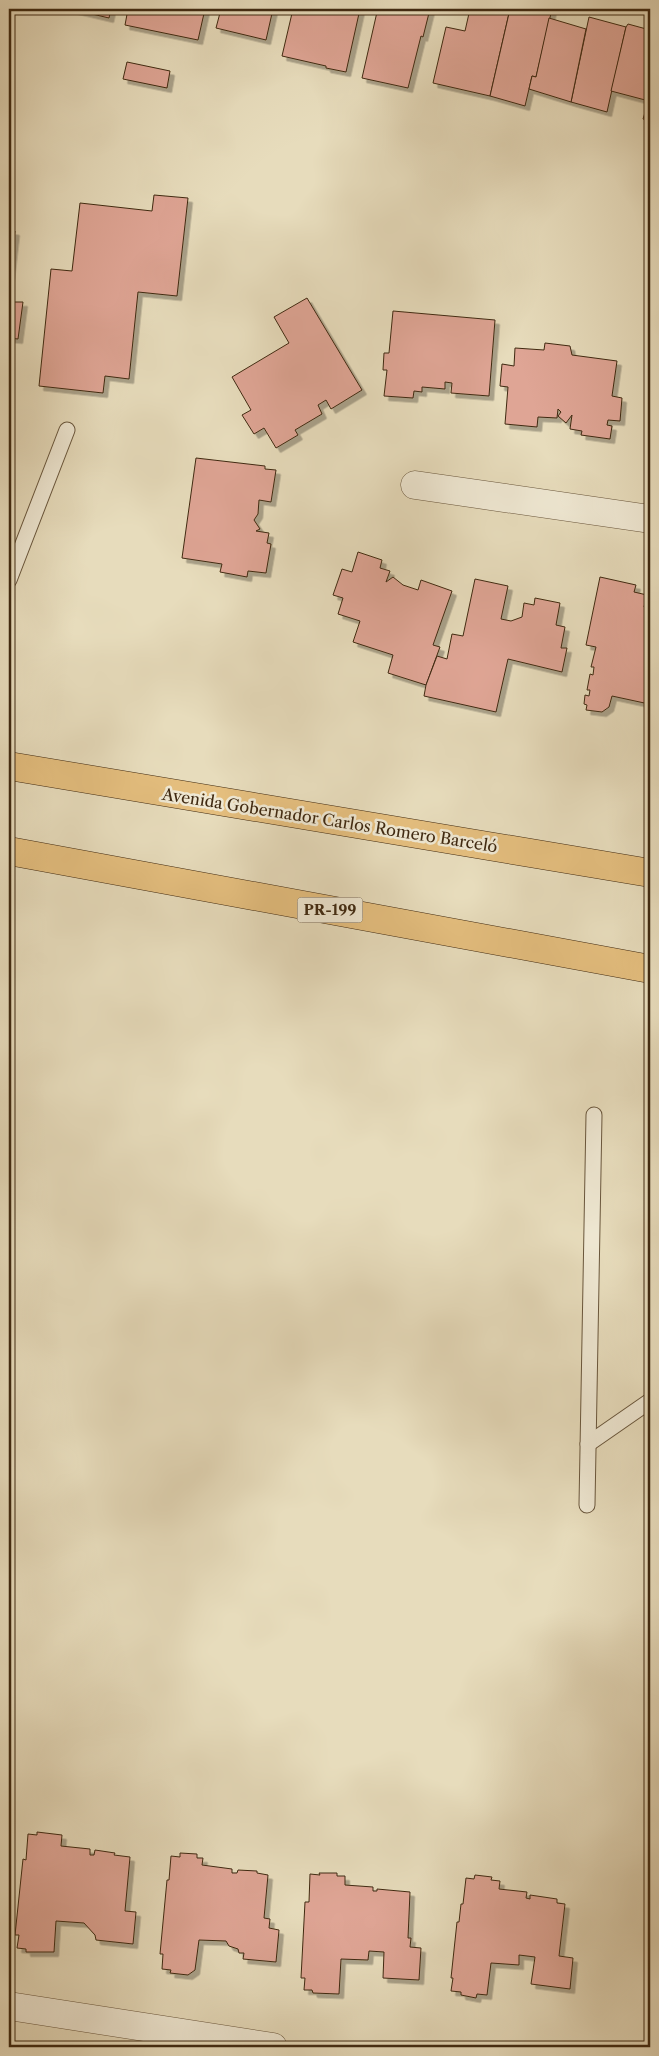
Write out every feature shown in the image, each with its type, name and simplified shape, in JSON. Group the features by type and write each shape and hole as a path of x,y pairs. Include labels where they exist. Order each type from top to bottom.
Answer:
{"main road":[{"name":"Avenida Gobernador Carlos Romero Barceló","path":"9,766 650,873"},
{"name":"PR-199","path":"9,851 650,969"}],"street":[{"path":"415,485 650,520"},
{"path":"9,2006 273,2047"}],"lane":[{"path":"9,580 67,430"},
{"path":"586,1505 594,1115"},
{"path":"588,1444 650,1401"}],"building":[{"path":"71,9 111,9 109,18"},
{"path":"128,9 205,9 198,40 125,25"},
{"path":"221,9 273,9 266,40 216,28"},
{"path":"293,9 360,9 346,72 282,56"},
{"path":"375,9 430,9 408,88 362,78 377,12 374,12"},
{"path":"470,9 510,9 490,96 433,83 446,27 465,31"},
{"path":"510,9 552,9 536,77 532,76 525,106 490,96"},
{"path":"589,17 626,27 607,112 571,102"},
{"path":"549,18 586,29 571,102 529,89 532,76 536,77"},
{"path":"628,24 650,30 649,101 611,91"},
{"path":"127,62 170,71 167,88 123,79"},
{"path":"650,96 650,121 643,119"},
{"path":"154,195 188,198 177,296 138,292 129,379 105,376 103,393 39,386 51,269 72,271 80,203 152,211"},
{"path":"9,230 15,231 9,282"},
{"path":"307,298 362,390 331,409 326,400 318,405 322,414 295,430 298,435 276,448 264,428 254,434 242,415 251,410 232,377 289,343 274,317"},
{"path":"9,302 23,302 18,339 9,338"},
{"path":"393,311 495,320 489,396 451,393 452,383 445,382 445,389 422,387 422,392 414,391 413,398 384,396 387,370 383,370 384,353 389,353"},
{"path":"545,343 570,346 572,355 617,361 612,396 622,398 620,421 608,420 607,425 612,426 610,439 581,435 582,431 570,429 572,415 566,423 558,416 561,412 558,409 557,418 538,417 537,427 505,424 508,387 500,386 502,364 514,366 515,348 544,350"},
{"path":"196,458 265,466 265,469 276,470 271,502 259,500 258,514 254,520 260,529 256,531 269,533 267,543 271,544 266,573 248,571 247,577 220,572 222,564 182,558"},
{"path":"358,552 382,560 380,568 390,571 386,582 393,577 403,585 418,590 421,580 452,591 433,645 440,647 426,685 388,673 393,655 353,642 360,621 338,614 343,598 333,595 342,569 352,572"},
{"path":"600,577 636,585 634,592 647,595 644,607 647,608 650,605 649,704 612,696 609,707 602,712 586,710 587,705 584,704 585,695 589,696 590,690 587,690 590,674 593,675 594,667 591,667 596,647 586,645"},
{"path":"475,579 508,586 501,619 511,621 522,617 524,603 534,605 535,598 560,603 556,625 565,627 561,648 567,648 562,672 508,659 496,712 424,696 437,656 447,659 452,634 463,636"},
{"path":"37,1832 62,1835 61,1846 90,1849 90,1855 94,1855 95,1850 130,1857 125,1911 136,1912 133,1944 96,1940 95,1935 84,1923 56,1921 54,1952 26,1952 26,1949 17,1948 19,1935 15,1935 23,1859 26,1860 28,1834 37,1835"},
{"path":"180,1853 197,1854 197,1858 203,1858 202,1865 232,1869 232,1873 237,1873 238,1870 257,1871 257,1873 268,1875 264,1918 270,1919 269,1928 279,1930 276,1962 243,1959 244,1953 239,1953 238,1949 229,1946 226,1941 199,1940 195,1970 188,1975 170,1973 171,1970 162,1969 163,1954 160,1954 167,1880 169,1880 171,1856 180,1857"},
{"path":"319,1873 337,1873 337,1876 345,1876 345,1885 373,1887 373,1891 377,1891 377,1889 410,1892 408,1938 411,1938 410,1947 421,1948 419,1980 383,1978 384,1952 369,1951 368,1960 341,1959 339,1994 313,1993 312,1990 304,1990 305,1978 301,1978 305,1902 309,1902 310,1874 320,1875"},
{"path":"475,1875 492,1877 491,1880 500,1881 499,1889 527,1892 526,1898 530,1899 530,1895 557,1899 557,1903 565,1904 559,1956 573,1958 570,1989 531,1984 535,1957 519,1955 519,1965 491,1963 487,1995 477,1994 476,1998 461,1995 461,1992 451,1991 457,1922 459,1922 461,1904 463,1904 466,1878 474,1879"}]}
